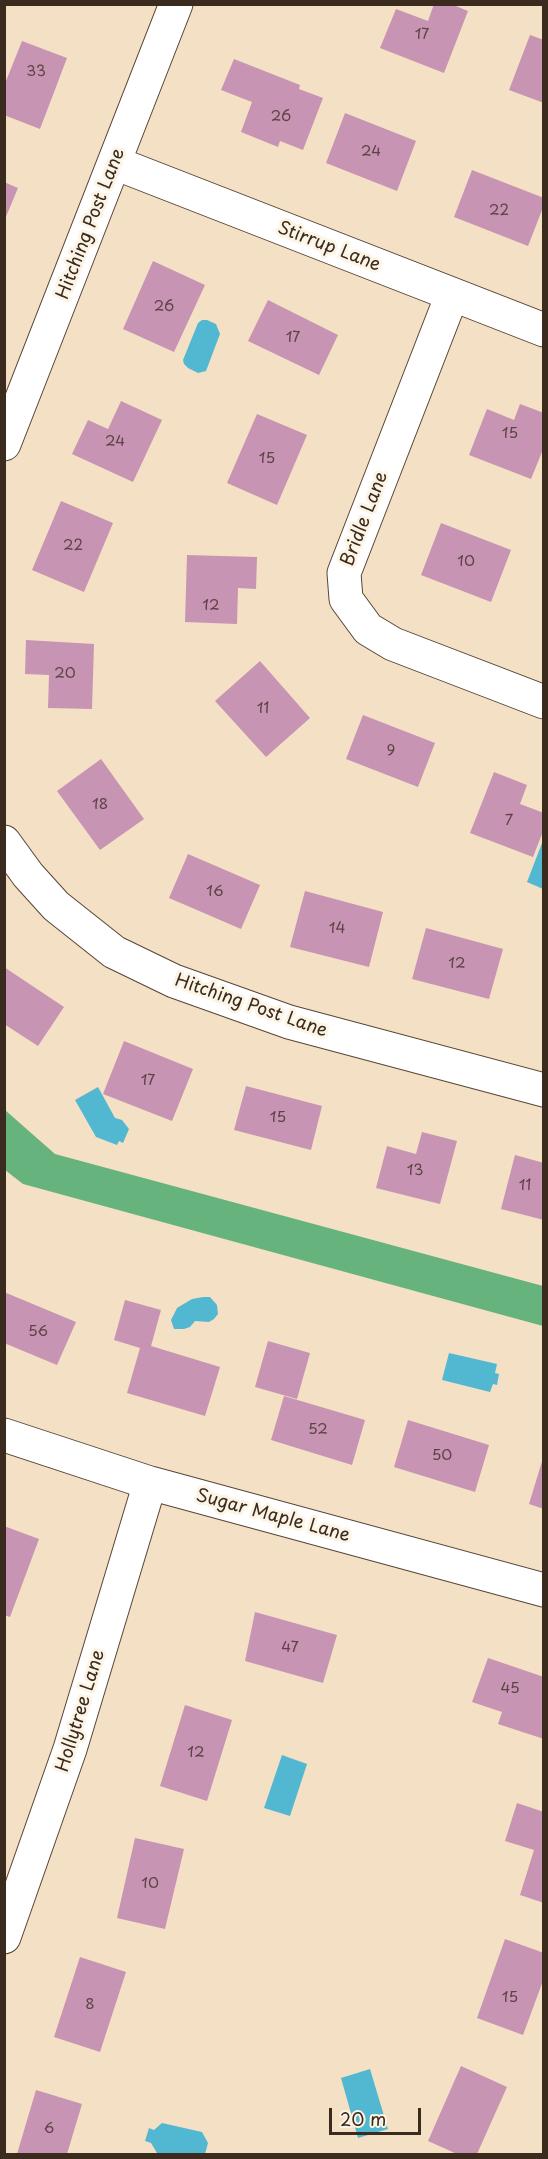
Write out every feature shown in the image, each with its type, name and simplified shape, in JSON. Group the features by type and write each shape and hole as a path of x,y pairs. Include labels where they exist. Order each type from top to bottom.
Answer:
{"street":[{"name":"Hitching Post Lane","path":"4,444 176,4"},
{"name":"Stirrup Lane","path":"115,164 543,330"},
{"name":"Bridle Lane","path":"452,295 344,573 346,599 368,629 393,644 543,702"},
{"name":"Hitching Post Lane","path":"4,842 28,875 56,906 114,952 174,981 289,1023 543,1090"},
{"name":"Sugar Maple Lane","path":"4,1434 150,1483 543,1590"},
{"name":"Hollytree Lane","path":"4,1937 70,1749 150,1483"}],"green space":[{"path":"5,1110 55,1154 543,1286 543,1326 23,1184 5,1170"}],"water":[{"path":"202,320 216,324 220,334 206,371 198,373 188,368 183,360 198,323"},
{"path":"542,843 544,844 543,889 527,882"},
{"path":"98,1087 115,1118 122,1120 129,1129 123,1143 119,1141 117,1145 96,1137 75,1100"},
{"path":"210,1297 217,1305 218,1314 214,1319 209,1322 195,1321 190,1327 174,1329 171,1320 177,1308 192,1299"},
{"path":"449,1353 497,1364 495,1373 499,1374 497,1385 493,1384 490,1392 442,1380"},
{"path":"282,1755 307,1764 290,1816 264,1808"},
{"path":"370,2069 388,2129 358,2138 341,2078"},
{"path":"162,2123 202,2132 208,2143 205,2154 157,2153 151,2143 145,2141 149,2128 154,2130"}],"building":[{"path":"434,4 451,4 468,11 444,73 380,48 396,9 428,21"},
{"path":"530,35 544,40 544,103 509,90"},
{"path":"22,41 67,58 40,129 4,115 4,86"},
{"path":"234,59 300,85 299,89 323,98 303,150 280,141 278,147 241,132 252,102 221,90"},
{"path":"345,113 416,141 397,191 326,163"},
{"path":"472,170 544,198 544,205 528,246 454,217"},
{"path":"4,182 18,188 5,219 4,219"},
{"path":"153,261 205,285 174,352 123,329"},
{"path":"268,300 338,335 319,375 248,341"},
{"path":"121,401 162,420 133,482 72,454 88,420 108,429"},
{"path":"520,404 544,413 544,447 531,479 469,455 487,409 514,420"},
{"path":"257,414 307,435 277,505 227,483"},
{"path":"61,501 113,523 84,592 32,570"},
{"path":"441,523 511,550 491,602 421,575"},
{"path":"187,555 257,557 256,589 238,588 237,624 185,622"},
{"path":"26,640 94,644 92,709 48,708 49,675 25,674"},
{"path":"260,661 310,718 266,757 215,701"},
{"path":"363,715 435,743 418,787 346,759"},
{"path":"101,759 144,819 100,850 57,791"},
{"path":"494,772 527,785 520,804 544,813 544,829 533,857 470,833"},
{"path":"188,854 260,885 241,929 169,898"},
{"path":"305,891 383,912 369,967 290,947"},
{"path":"426,928 503,949 489,999 412,979"},
{"path":"4,967 64,1007 38,1046 4,1024"},
{"path":"124,1041 193,1069 172,1121 103,1094"},
{"path":"246,1086 322,1106 311,1150 234,1130"},
{"path":"422,1132 457,1141 440,1204 376,1188 387,1146 416,1154"},
{"path":"515,1155 544,1163 544,1220 501,1209"},
{"path":"4,1292 76,1322 57,1365 4,1343"},
{"path":"125,1300 161,1310 151,1346 220,1367 205,1416 127,1393 140,1348 114,1340"},
{"path":"268,1341 310,1353 297,1399 255,1387"},
{"path":"284,1396 365,1420 352,1465 271,1440"},
{"path":"408,1420 489,1445 475,1492 394,1467"},
{"path":"544,1458 544,1509 529,1504"},
{"path":"4,1526 39,1539 10,1617 4,1615"},
{"path":"255,1612 337,1635 323,1683 245,1661"},
{"path":"488,1658 544,1677 544,1739 498,1724 502,1712 472,1702"},
{"path":"185,1705 232,1720 207,1801 160,1786"},
{"path":"517,1803 544,1812 544,1903 520,1895 534,1850 505,1841"},
{"path":"135,1838 184,1849 165,1929 117,1918"},
{"path":"505,1939 544,1953 544,1978 523,2035 477,2018"},
{"path":"80,1957 126,1972 100,2052 54,2037"},
{"path":"461,2066 507,2087 477,2154 457,2154 428,2141"},
{"path":"36,2090 82,2104 67,2154 17,2154"}]}
